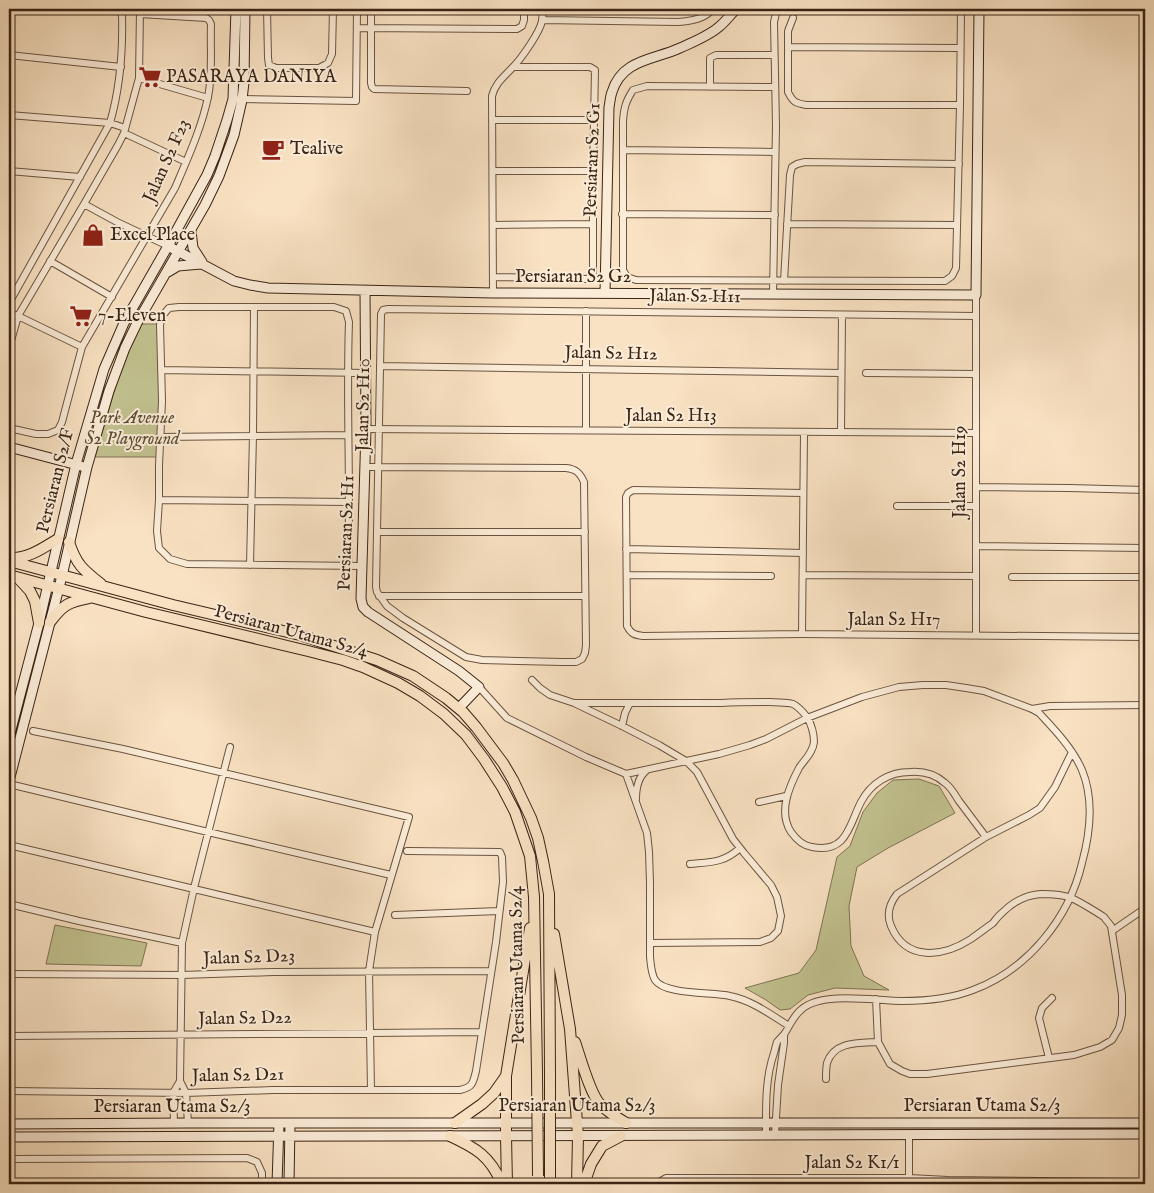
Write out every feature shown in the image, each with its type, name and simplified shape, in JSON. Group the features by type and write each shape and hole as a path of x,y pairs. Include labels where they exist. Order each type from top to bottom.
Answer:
{"main road":[{"name":"Persiaran S2/F","path":"9,782 62,576 87,467 105,402 125,348 137,323 191,230 219,176 234,135 237,99 236,9"},
{"name":"Persiaran S2/F","path":"9,737 39,623 76,464 104,369 124,323 204,182 216,156 237,99 245,66 245,9"},
{"name":"Persiaran S2 G1","path":"605,293 609,108 612,92 619,77 630,67 644,60 677,50 699,39 720,26 736,9"},
{"path":"976,295 979,9"},
{"path":"191,230 193,248 204,264"},
{"name":"Persiaran S2 G2","path":"168,246 234,281 268,288 494,293 976,295"},
{"path":"165,275 178,266 204,264"},
{"name":"Persiaran S2 H1","path":"364,291 366,428 360,599 363,607 368,612 459,671 478,687"},
{"path":"9,448 87,467"},
{"path":"9,559 38,552 58,539"},
{"path":"69,542 79,565 103,586"},
{"path":"9,559 50,573 300,636 370,657 413,676 458,708 476,727 513,780 525,805 538,838 549,894 550,1181"},
{"path":"13,576 30,591 35,602 39,623"},
{"name":"Persiaran Utama S2/4","path":"13,576 146,612 343,660 379,674 420,696 444,714 466,735 502,787 514,812 530,856 534,897 538,1180"},
{"path":"50,622 59,610 66,605 74,601 93,597"},
{"path":"458,708 478,687"},
{"path":"508,1184 506,1076 534,897"},
{"path":"549,907 570,1029 578,1136 577,1184"},
{"path":"570,1029 590,1087 598,1103 626,1123"},
{"path":"455,1123 494,1093 506,1076"},
{"name":"Persiaran Utama S2/3","path":"9,1124 188,1122 1145,1123"},
{"path":"277,1184 280,1123"},
{"path":"289,1184 290,1123"},
{"name":"Persiaran Utama S2/3","path":"9,1137 1145,1134"},
{"path":"450,1136 483,1154 492,1165 502,1184"},
{"path":"584,1184 591,1164 602,1146 621,1136"}],"street":[{"path":"9,303 110,123 116,101 121,67 122,15 118,9"},
{"path":"267,9 269,65 276,68 319,68 328,63 332,54 333,9"},
{"path":"237,99 356,101 357,9"},
{"path":"371,9 372,87 377,90 468,91"},
{"path":"357,28 517,29 522,26 524,9"},
{"path":"494,293 493,92 496,85 514,66 538,32 542,20 542,9"},
{"path":"773,294 775,215 774,22 777,9"},
{"path":"775,87 647,86 633,90 624,108 622,270 627,277 636,280 945,281 952,276 956,268 961,9"},
{"path":"9,348 18,316 118,145 124,130 139,78 140,11"},
{"name":"Jalan S2 F23","path":"9,428 36,434 48,434 58,430 62,422 82,347 175,188 203,115 210,83 211,24 209,20 206,18 140,11"},
{"path":"542,20 678,22 696,20 711,11"},
{"path":"792,18 788,31 788,92 792,100 797,103 806,105 960,105"},
{"path":"788,47 960,48"},
{"path":"9,55 121,67"},
{"path":"710,87 710,58 716,55 774,55"},
{"path":"493,278 587,279 592,276 593,271 596,70 590,67 514,66"},
{"path":"139,78 208,98"},
{"path":"9,115 110,123 186,162"},
{"path":"492,120 594,120"},
{"path":"623,150 775,152"},
{"path":"784,281 792,167 805,162 959,164"},
{"path":"9,171 80,177"},
{"path":"493,171 593,171"},
{"path":"84,204 168,246"},
{"path":"622,214 775,215"},
{"path":"493,225 593,224"},
{"path":"787,224 957,225"},
{"path":"50,262 112,297"},
{"name":"Jalan S2 H19","path":"976,295 976,635"},
{"path":"250,565 254,307"},
{"path":"348,566 348,435 352,372 349,322 346,311 325,307 169,308 162,316 160,325 161,370 157,531 159,548 170,560 187,564 250,565 348,566 362,566"},
{"name":"Jalan S2 H11","path":"384,310 388,308 842,315 976,313"},
{"name":"Jalan S2 H10","path":"379,596 376,592 378,467 381,314 384,310"},
{"path":"586,311 586,430"},
{"path":"9,314 18,316 82,347"},
{"path":"841,432 842,315"},
{"name":"Jalan S2 H12","path":"380,366 841,373"},
{"path":"161,370 366,373"},
{"path":"866,373 976,374"},
{"name":"Jalan S2 H13","path":"366,428 976,433"},
{"path":"802,634 804,432"},
{"path":"160,437 348,435"},
{"path":"365,467 566,468 578,471 584,482 585,653 582,659 576,662 562,662 482,660 466,657 403,618 387,606 379,596"},
{"path":"976,488 1145,490"},
{"path":"771,576 627,575 626,497 633,490 803,493"},
{"path":"159,500 349,502"},
{"path":"897,506 976,506"},
{"path":"377,532 585,532"},
{"path":"976,546 1145,548"},
{"path":"626,549 803,553"},
{"name":"Jalan S2 H17","path":"627,575 627,626 630,632 643,636 802,634 1145,637"},
{"path":"803,575 976,576"},
{"path":"1012,576 1145,577"},
{"path":"379,596 585,596"},
{"path":"532,680 550,695 622,726 686,761 697,772 733,839 772,885 777,897 780,916 778,931 771,938 760,942 650,943"},
{"path":"478,687 507,718 586,757 626,774 719,754 766,739 807,718 862,697 899,687 923,685 946,685 984,691 1032,709 1044,718 1072,752 1082,770 1088,789 1090,817 1080,876 1071,898 1052,928 1021,962 995,980 973,990 927,1001 831,999 817,1001 803,1008 778,1041 771,1062 767,1093 770,1135"},
{"path":"574,704 759,702 794,704 802,710 807,718 814,742 786,796 785,815 787,824 800,842 811,847 831,848 846,835 861,801 868,790 876,783 888,776 904,772 921,771 934,776 946,784 986,837"},
{"path":"622,726 630,703"},
{"path":"1032,709 1050,706 1145,705"},
{"path":"33,731 123,750 409,817 375,932 369,971 371,1090"},
{"path":"188,1122 186,1093 180,1081 182,943 230,747"},
{"path":"876,999 878,1042 890,1064 910,1074 927,1074 1074,1055 1100,1047 1112,1040 1119,1028 1122,1015 1122,995 1111,926 1104,918 1071,898 1052,894 1026,897 1004,910 992,923 969,940 946,950 933,953 923,954 911,950 894,932 889,922 889,910 897,894 986,837 1023,819 1040,808 1055,787 1072,752"},
{"path":"636,804 639,778 648,769"},
{"path":"626,774 647,833 651,969 656,982 668,989 731,996 755,1005 789,1026"},
{"path":"9,782 19,786 391,875"},
{"path":"759,802 786,796"},
{"path":"9,846 375,932"},
{"path":"690,864 718,861 733,855 740,848"},
{"path":"408,851 500,852 503,882 482,1032"},
{"path":"9,904 182,943"},
{"path":"1112,931 1144,909 1145,906"},
{"path":"394,915 499,911"},
{"name":"Jalan S2 D23","path":"9,974 182,975 273,972 491,971"},
{"path":"1049,1058 1039,1018 1042,1008 1052,998"},
{"name":"Jalan S2 D22","path":"9,1036 482,1032"},
{"name":"Jalan S2 D21","path":"9,1091 186,1093 273,1090 460,1090 467,1089 472,1084 482,1032"},
{"path":"770,1123 777,1093 784,1035"},
{"path":"826,1079 826,1065 837,1048 847,1044 878,1042"},
{"path":"174,1123 172,1093 180,1081"},
{"path":"767,1093 777,1093"},
{"path":"909,1135 909,1178"},
{"path":"9,1159 247,1158 257,1162 262,1173 262,1184"},
{"name":"Jalan S2 K1/1","path":"659,1184 659,1182 666,1178 909,1178 920,1181 1139,1184"}],"green space":[{"name":"Park Avenue S2 Playground","path":"139,324 159,324 161,403 159,457 95,457 127,348"},
{"path":"919,779 939,786 955,813 888,848 857,867 849,906 851,946 864,976 889,990 835,988 808,995 790,1009 780,1010 745,988 799,973 816,950 837,857 850,846 863,812 877,793 893,780"},
{"path":"55,925 147,943 141,966 46,964"}],"place":[{"name":"PASARAYA DANIYA","path":"150,77"},
{"name":"Tealive","path":"273,149"},
{"name":"Excel Place","path":"93,235"},
{"name":"7-Eleven","path":"81,316"}]}
